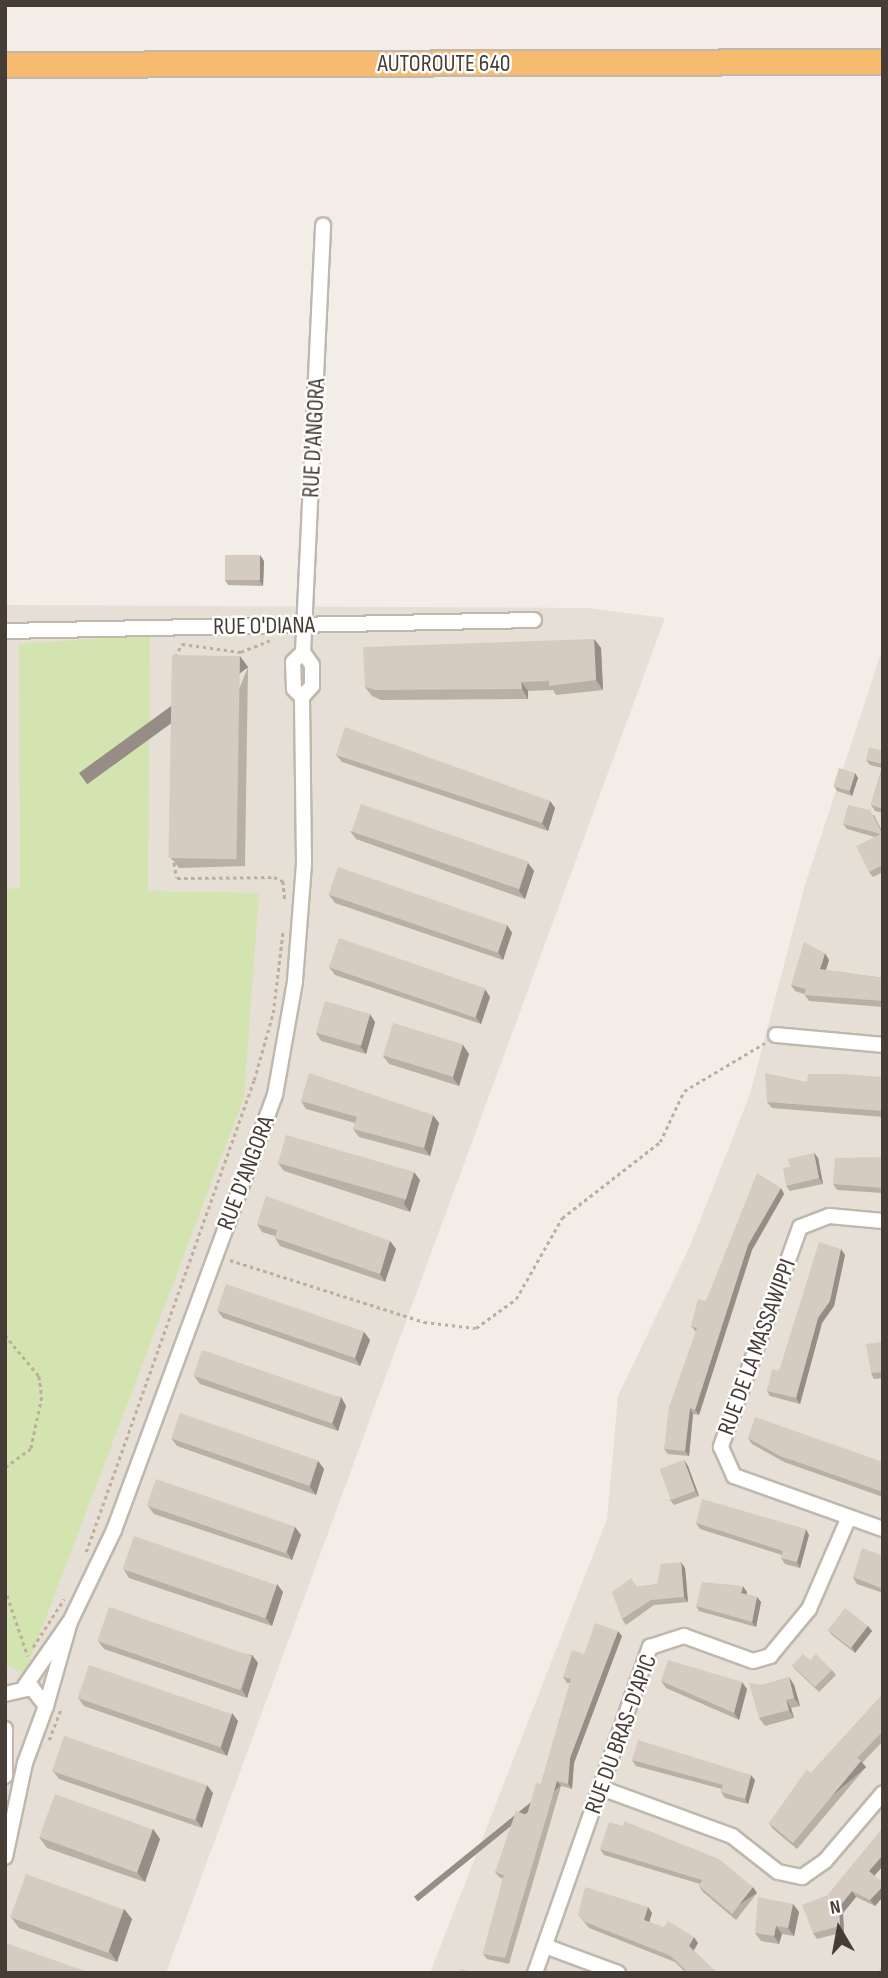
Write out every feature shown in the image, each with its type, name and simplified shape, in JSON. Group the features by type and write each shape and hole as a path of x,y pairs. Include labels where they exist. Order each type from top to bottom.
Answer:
{"highway":[{"name":"AUTOROUTE 640","path":"5,65 883,62"}],"street":[{"name":"RUE D'ANGORA","path":"38,1727 70,1622 114,1530 275,1095 295,981 303,877 302,697 312,685 303,652 323,225"},
{"name":"RUE O'DIANA","path":"5,631 528,621"},
{"path":"776,1035 883,1045"},
{"name":"RUE DE LA MASSAWIPPI","path":"883,1222 829,1216 800,1227 721,1447 734,1476 883,1529"},
{"name":"RUE DU BRAS-D'APIC","path":"536,1973 650,1647 684,1636 753,1661 770,1656 810,1609 849,1517"},
{"name":"RUE D'ANGORA","path":"13,1686 70,1622"},
{"path":"13,1686 39,1692 46,1706"},
{"path":"5,1776 5,1727 24,1733 38,1727"},
{"path":"5,1857 38,1727"},
{"path":"601,1788 732,1836 778,1872 802,1877 825,1861 883,1793"},
{"path":"545,1946 618,1973"}],"path":[{"path":"174,669 182,644 241,652 305,626"},
{"path":"173,852 177,878 274,877 283,881 286,905"},
{"path":"82,1563 254,1080 272,1013 285,918"},
{"path":"227,1259 425,1322 477,1328 516,1299 562,1218 660,1142 684,1091 776,1035"},
{"path":"5,1335 34,1366 43,1397 32,1449 5,1468"},
{"path":"5,1589 28,1655 67,1593"}],"shaded area":[{"path":"5,605 588,608 665,618 166,1973 5,1973"},
{"path":"883,647 883,1973 430,1973 607,1519 618,1396 690,1246 750,1094 805,885"}],"green space":[{"path":"150,635 148,891 259,893 244,1097 25,1673 5,1665 5,890 20,887 19,644"}],"building":[{"path":"225,555 260,555 260,580 225,580"},
{"path":"594,639 596,680 549,686 549,681 521,682 522,689 375,690 365,687 363,647"},
{"path":"172,655 240,656 236,859 168,858"},
{"path":"345,727 550,801 542,823 336,755"},
{"path":"869,747 883,751 883,764 866,760"},
{"path":"883,767 883,809 871,805"},
{"path":"839,768 855,773 850,791 833,786"},
{"path":"361,804 528,862 519,889 352,831"},
{"path":"848,805 870,810 883,835 883,867 869,872 856,846 881,834 843,824"},
{"path":"338,867 507,925 498,953 329,894"},
{"path":"339,938 486,988 475,1018 329,967"},
{"path":"804,942 825,953 820,969 883,978 883,1001 804,995 806,989 791,985"},
{"path":"325,1001 370,1014 361,1046 316,1033"},
{"path":"393,1023 463,1044 453,1077 383,1056"},
{"path":"309,1073 433,1115 424,1148 353,1129 357,1117 301,1101"},
{"path":"765,1073 807,1082 808,1074 883,1077 883,1111 767,1102"},
{"path":"286,1135 414,1172 406,1200 278,1163"},
{"path":"814,1153 819,1178 786,1186 783,1168 790,1167 788,1159"},
{"path":"883,1157 883,1188 833,1184 835,1158"},
{"path":"757,1173 781,1188 748,1245 695,1410 690,1408 685,1451 664,1449 669,1407 697,1328 691,1326 698,1299 706,1301"},
{"path":"266,1196 390,1241 380,1274 275,1238 277,1230 257,1224"},
{"path":"819,1242 841,1249 830,1301 818,1318 796,1398 767,1391 772,1369 779,1371"},
{"path":"226,1284 364,1332 355,1358 217,1310"},
{"path":"883,1342 883,1372 871,1373 866,1344"},
{"path":"202,1350 341,1398 332,1423 193,1376"},
{"path":"180,1413 318,1461 309,1486 171,1439"},
{"path":"755,1417 883,1462 883,1492 780,1456 748,1438"},
{"path":"684,1460 695,1491 671,1500 660,1469"},
{"path":"156,1479 295,1527 286,1553 147,1505"},
{"path":"702,1499 806,1529 797,1562 781,1558 783,1551 696,1523"},
{"path":"134,1536 277,1585 265,1618 123,1569"},
{"path":"862,1548 883,1556 883,1589 853,1577"},
{"path":"681,1562 684,1597 651,1600 622,1619 612,1592 631,1578 637,1587 657,1584 661,1564"},
{"path":"702,1582 743,1586 741,1593 757,1597 752,1622 696,1606"},
{"path":"109,1607 252,1656 240,1690 97,1641"},
{"path":"845,1608 868,1626 851,1648 828,1630"},
{"path":"595,1623 618,1631 570,1758 568,1784 557,1781 505,1958 483,1954 504,1875 495,1872 516,1811 527,1815 536,1783 541,1784 571,1679 563,1677 572,1650 584,1654"},
{"path":"803,1654 810,1660 816,1654 832,1670 815,1687 792,1665"},
{"path":"668,1660 742,1682 734,1713 661,1681"},
{"path":"89,1665 232,1714 220,1747 78,1698"},
{"path":"789,1677 794,1698 786,1700 789,1710 759,1718 749,1683 763,1685"},
{"path":"883,1694 883,1731 857,1758 861,1761 793,1843 769,1823 807,1769 811,1773"},
{"path":"64,1736 207,1785 195,1820 52,1771"},
{"path":"638,1740 751,1775 745,1799 721,1792 723,1785 632,1760"},
{"path":"55,1794 153,1830 137,1873 39,1837"},
{"path":"624,1821 719,1859 753,1887 732,1914 699,1886 702,1880 600,1849 609,1822 623,1826"},
{"path":"883,1828 883,1855 869,1871 883,1886 870,1900 852,1891 839,1907 840,1926 813,1933 802,1905 828,1895"},
{"path":"26,1874 124,1910 108,1953 10,1917"},
{"path":"585,1887 648,1907 644,1920 664,1927 668,1921 694,1937 689,1946 717,1973 688,1973 671,1956 585,1922 578,1914"},
{"path":"758,1897 793,1904 788,1928 776,1926 774,1936 755,1933"},
{"path":"5,1943 91,1973 5,1973"}]}
